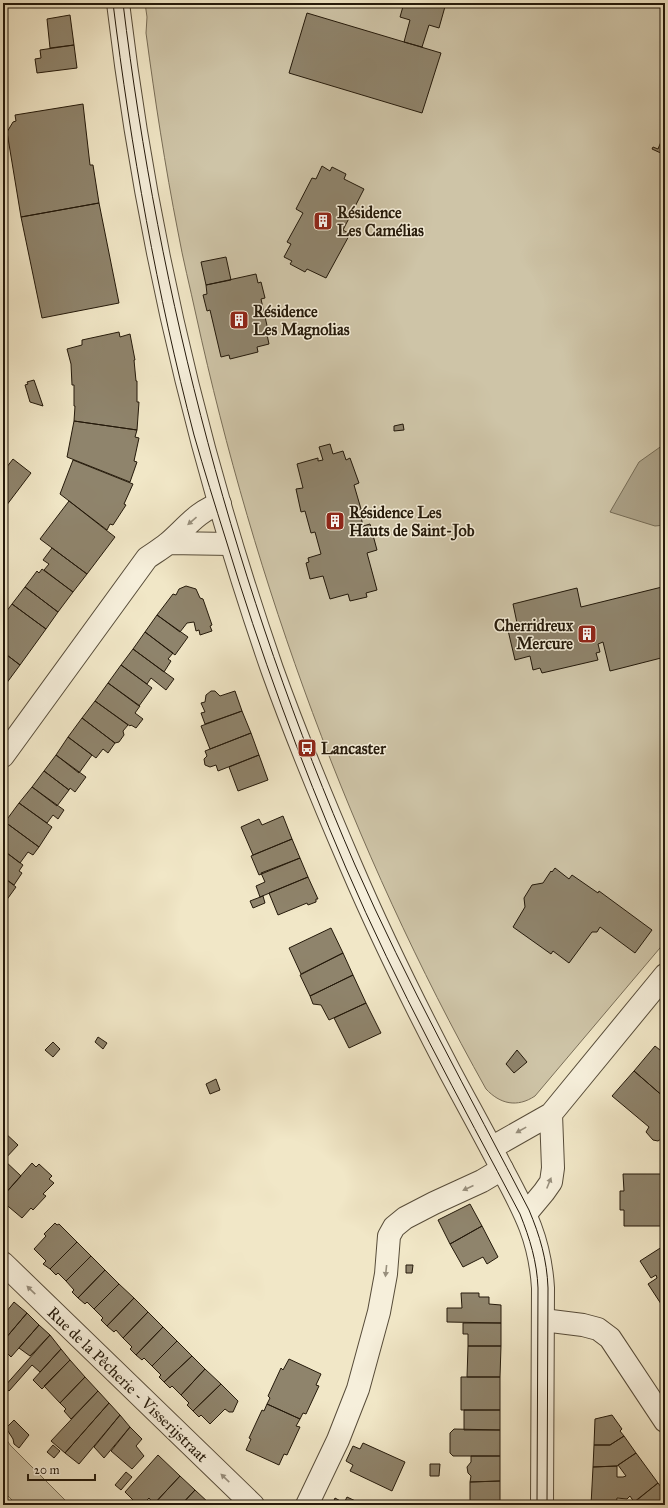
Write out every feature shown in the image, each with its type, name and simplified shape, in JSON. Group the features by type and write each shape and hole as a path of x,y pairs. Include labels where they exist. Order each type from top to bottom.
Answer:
{"street":[{"path":"118,3 136,135 155,240 185,375 231,544 273,670 305,756 352,867 404,980 525,1212 532,1229 540,1258 543,1288 542,1505"},
{"path":"3,756 147,558 168,543 194,518 215,505 220,504"},
{"path":"168,543 231,544"},
{"path":"491,1148 551,1114 665,975"},
{"path":"525,1212 529,1210 551,1182 553,1168 551,1114"},
{"path":"307,1505 338,1440 358,1389 379,1312 386,1274 389,1236 394,1227 404,1218 502,1170"},
{"name":"Rue de la Pêcherie - Visserijstraat","path":"3,1263 253,1505"},
{"path":"543,1320 583,1325 598,1329 610,1338 665,1421"}],"shaded area":[{"path":"145,3 665,3 665,942 535,1096 528,1100 509,1103 497,1098 486,1089 437,998 392,904 350,809 312,712 278,615 247,516 220,416 184,263 157,108 146,33 147,17"},
{"path":"665,445 665,525 655,526 610,512 639,462"},
{"path":"3,1434 10,1445 70,1505 17,1505 3,1491"}],"building":[{"path":"404,3 446,3 439,28 429,25 422,47 404,42 410,20 400,17"},
{"path":"307,13 441,53 422,113 289,73"},
{"path":"70,15 74,45 50,48 47,19"},
{"path":"74,45 77,68 37,73 35,59 41,58 40,50"},
{"path":"83,104 90,165 93,165 99,203 21,217 7,132 13,122 16,121 15,115"},
{"path":"665,132 665,155 652,149 653,147 658,149"},
{"name":"Résidence Les Camélias","path":"322,166 330,171 332,167 346,174 344,179 364,189 343,230 350,234 326,278 307,269 305,272 290,264 292,261 284,257 291,244 287,242 303,213 296,209 312,178 316,179"},
{"path":"99,203 119,303 42,318 21,217"},
{"path":"226,257 231,280 206,285 201,262"},
{"name":"Résidence Les Magnolias","path":"256,274 258,283 261,282 265,298 261,299 268,330 266,330 269,344 257,347 258,352 230,359 229,355 221,357 210,310 207,311 203,295 207,294 206,285"},
{"path":"119,332 120,337 130,334 135,360 137,402 139,402 137,430 74,421 74,385 72,385 71,364 67,349 82,345 82,340"},
{"path":"34,380 43,406 30,402 25,385 28,384 27,382"},
{"path":"74,421 137,430 135,437 139,438 134,461 137,462 130,482 67,457"},
{"path":"403,424 404,430 394,431 394,426"},
{"name":"Résidence Les Hauts de Saint-Job","path":"330,444 333,454 343,451 346,460 350,458 359,483 354,485 361,509 356,511 358,518 361,517 363,526 370,524 377,550 367,553 377,590 366,593 367,597 350,601 348,594 330,599 323,576 310,579 306,563 309,562 308,558 321,554 315,532 311,533 305,511 301,512 296,489 303,488 297,464 318,458 318,461 323,460 319,447"},
{"path":"13,459 31,473 3,510 3,472"},
{"path":"73,460 133,484 124,504 126,505 113,525 110,524 107,530 60,494"},
{"path":"69,501 115,537 87,574 40,539"},
{"path":"52,548 87,574 73,592 44,570 49,564 43,560"},
{"path":"42,569 73,592 58,612 25,587 37,571 39,573"},
{"path":"186,586 196,589 200,598 203,599 212,625 210,626 212,631 200,635 199,630 196,631 194,622 187,623 180,632 157,615 173,594 176,595 179,589"},
{"path":"25,587 58,612 46,629 12,604"},
{"name":"Cherridreux Mercure","path":"662,587 665,600 665,657 610,671 603,642 598,644 600,652 596,653 598,660 542,673 540,668 533,670 530,656 515,660 507,626 517,623 513,604 577,588 581,607"},
{"path":"12,604 46,629 20,665 3,652 3,616"},
{"path":"157,615 188,637 175,655 145,632"},
{"path":"145,632 173,653 168,659 171,661 164,672 133,649"},
{"path":"133,649 174,679 166,690 151,678 147,684 121,665"},
{"path":"3,652 20,665 3,688"},
{"path":"121,665 152,688 139,706 108,683"},
{"path":"108,683 140,706 135,713 143,719 136,728 131,725 130,726 95,701"},
{"path":"211,691 215,691 220,696 235,691 242,711 205,724 201,713 205,712 201,703 205,702 206,695"},
{"path":"95,701 128,725 123,731 124,735 119,742 115,743 82,718"},
{"path":"242,711 251,733 210,749 201,726"},
{"path":"82,718 115,743 108,753 103,749 96,758 68,737"},
{"path":"251,733 259,755 218,771 216,765 210,767 205,765 204,759 207,756 205,751"},
{"path":"68,737 92,755 79,773 56,755"},
{"path":"56,755 86,777 75,792 70,788 69,790 44,771"},
{"path":"259,755 268,780 238,791 229,767"},
{"path":"44,771 69,790 57,806 32,787"},
{"path":"32,787 64,810 58,819 53,815 47,823 19,803"},
{"path":"19,803 52,827 39,847 5,822"},
{"path":"283,816 292,839 253,855 241,827 259,819 262,825"},
{"path":"5,822 39,847 33,855 28,852 20,863 3,850 3,825"},
{"path":"292,839 300,858 259,875 251,856"},
{"path":"3,850 23,865 19,871 22,873 14,885 3,877"},
{"path":"300,858 308,877 260,897 256,886 265,882 261,873"},
{"path":"555,868 569,879 572,875 598,893 599,891 652,930 635,953 600,927 597,932 592,932 569,963 553,951 551,954 513,927 525,907 524,898 532,885 543,883 551,871 552,872"},
{"path":"3,877 16,887 3,905"},
{"path":"308,877 318,899 316,899 316,902 308,905 307,903 278,915 269,893"},
{"path":"263,896 265,903 253,908 250,901"},
{"path":"331,928 343,953 301,974 289,948"},
{"path":"343,953 353,975 310,996 300,975"},
{"path":"353,975 366,1003 329,1020 321,1005 313,1004 310,996"},
{"path":"366,1003 381,1033 349,1048 334,1018"},
{"path":"98,1037 107,1043 103,1049 95,1042"},
{"path":"53,1042 60,1049 53,1057 45,1050"},
{"path":"655,1046 665,1054 665,1098 634,1071"},
{"path":"517,1050 527,1062 514,1073 506,1064"},
{"path":"634,1071 665,1098 665,1133 658,1141 653,1140 646,1132 649,1127 612,1096"},
{"path":"216,1079 220,1090 210,1094 206,1084"},
{"path":"3,1131 18,1145 3,1161"},
{"path":"4,1160 21,1176 3,1196 3,1161"},
{"path":"32,1163 36,1167 39,1164 52,1176 49,1179 54,1183 43,1194 46,1196 33,1210 31,1208 22,1218 3,1202 3,1196"},
{"path":"623,1174 665,1174 665,1226 624,1226 624,1210 620,1210 620,1191 624,1191"},
{"path":"470,1204 482,1226 450,1244 438,1220"},
{"path":"55,1223 57,1225 59,1224 77,1242 50,1269 43,1264 46,1261 34,1249 46,1236 44,1234"},
{"path":"482,1226 498,1257 487,1264 483,1257 463,1267 450,1244"},
{"path":"77,1242 91,1256 66,1281 58,1273 56,1275 50,1269"},
{"path":"665,1245 665,1310 648,1284 657,1278 656,1275 651,1278 640,1261"},
{"path":"91,1256 105,1270 78,1298 72,1292 74,1290 66,1281"},
{"path":"406,1265 413,1265 412,1273 406,1273"},
{"path":"105,1270 119,1284 94,1309 87,1302 85,1304 78,1298"},
{"path":"119,1284 134,1298 107,1326 101,1320 103,1318 94,1309"},
{"path":"461,1293 479,1293 479,1297 489,1297 489,1304 501,1305 501,1323 447,1322 447,1308 462,1308"},
{"path":"134,1298 148,1312 123,1338 116,1330 114,1332 107,1326"},
{"path":"14,1302 27,1313 5,1339 3,1338 3,1316"},
{"path":"148,1312 163,1327 136,1355 130,1349 132,1347 123,1338"},
{"path":"27,1313 39,1325 11,1357 3,1349 3,1346 7,1342 5,1339"},
{"path":"463,1323 501,1323 501,1346 468,1346 468,1334 463,1334"},
{"path":"39,1325 50,1335 30,1356 19,1348"},
{"path":"163,1327 177,1341 152,1366 144,1358 142,1360 136,1355"},
{"path":"50,1335 61,1349 40,1372 32,1365 9,1391 4,1387"},
{"path":"177,1341 192,1356 164,1382 159,1377 161,1375 152,1366"},
{"path":"468,1346 501,1346 500,1377 467,1377"},
{"path":"61,1349 70,1360 42,1389 33,1380"},
{"path":"192,1356 205,1369 181,1395 172,1386 170,1388 164,1382"},
{"path":"289,1359 321,1374 316,1385 319,1386 306,1414 303,1413 300,1419 267,1404 270,1398 268,1396 281,1368 283,1370"},
{"path":"70,1360 85,1377 60,1403 44,1386"},
{"path":"205,1369 221,1384 193,1411 187,1405 189,1403 181,1395"},
{"path":"85,1377 98,1391 71,1419 64,1411 66,1409 60,1403"},
{"path":"461,1377 500,1377 500,1410 461,1410"},
{"path":"221,1384 238,1401 233,1412 229,1412 225,1409 210,1424 201,1415 199,1417 193,1411"},
{"path":"98,1391 109,1403 65,1453 51,1441"},
{"path":"109,1403 120,1415 79,1464 65,1453"},
{"path":"267,1404 300,1419 296,1426 300,1427 287,1455 284,1454 279,1465 246,1450 251,1439 249,1438 262,1410 264,1411"},
{"path":"464,1410 500,1410 500,1430 464,1430"},
{"path":"120,1415 130,1427 104,1458 94,1447"},
{"path":"612,1415 622,1429 620,1431 624,1436 610,1445 594,1445 595,1419"},
{"path":"14,1420 29,1435 19,1448 14,1444 13,1439 6,1428"},
{"path":"130,1427 142,1439 136,1446 144,1456 132,1469 111,1451"},
{"path":"454,1429 500,1430 500,1456 453,1456 450,1453 450,1433"},
{"path":"624,1436 636,1453 617,1466 593,1467 594,1445 610,1445"},
{"path":"363,1443 405,1462 392,1491 350,1471 353,1465 346,1461 353,1446 360,1449"},
{"path":"53,1445 60,1451 54,1458 47,1452"},
{"path":"636,1453 658,1483 634,1502 630,1496 627,1499 617,1498 616,1505 591,1505 593,1467 617,1466 617,1477 623,1477 626,1476 618,1465"},
{"path":"158,1455 180,1476 154,1504 149,1498 142,1505 134,1505 131,1502 133,1500 125,1492"},
{"path":"471,1456 500,1456 500,1481 470,1482 471,1476 468,1473 467,1467 471,1462"},
{"path":"430,1464 440,1464 439,1476 430,1476"},
{"path":"126,1472 132,1477 121,1490 115,1485"},
{"path":"180,1476 195,1490 181,1505 153,1505"},
{"path":"500,1481 500,1505 470,1505 470,1482"},
{"path":"658,1483 665,1492 665,1503 662,1505 631,1505"},
{"path":"195,1490 210,1504 181,1505"},
{"path":"347,1497 364,1505 332,1505 335,1498 344,1503"}],"tram line":[{"path":"113,3 128,112 146,220 168,328 194,435 239,582 297,747 346,868 386,956 408,1000 520,1214 530,1242 535,1260 538,1288 537,1505"},
{"path":"123,3 138,114 158,224 181,334 208,443 239,550 274,656 312,761 375,909 439,1039 529,1210 540,1239 546,1268 548,1288 547,1505"}],"place":[{"name":"Résidence Les Camélias","path":"323,221"},
{"name":"Résidence Les Magnolias","path":"239,320"},
{"name":"Résidence Les Hauts de Saint-Job","path":"335,521"},
{"name":"Cherridreux Mercure","path":"587,634"},
{"name":"Lancaster","path":"307,748"}]}
